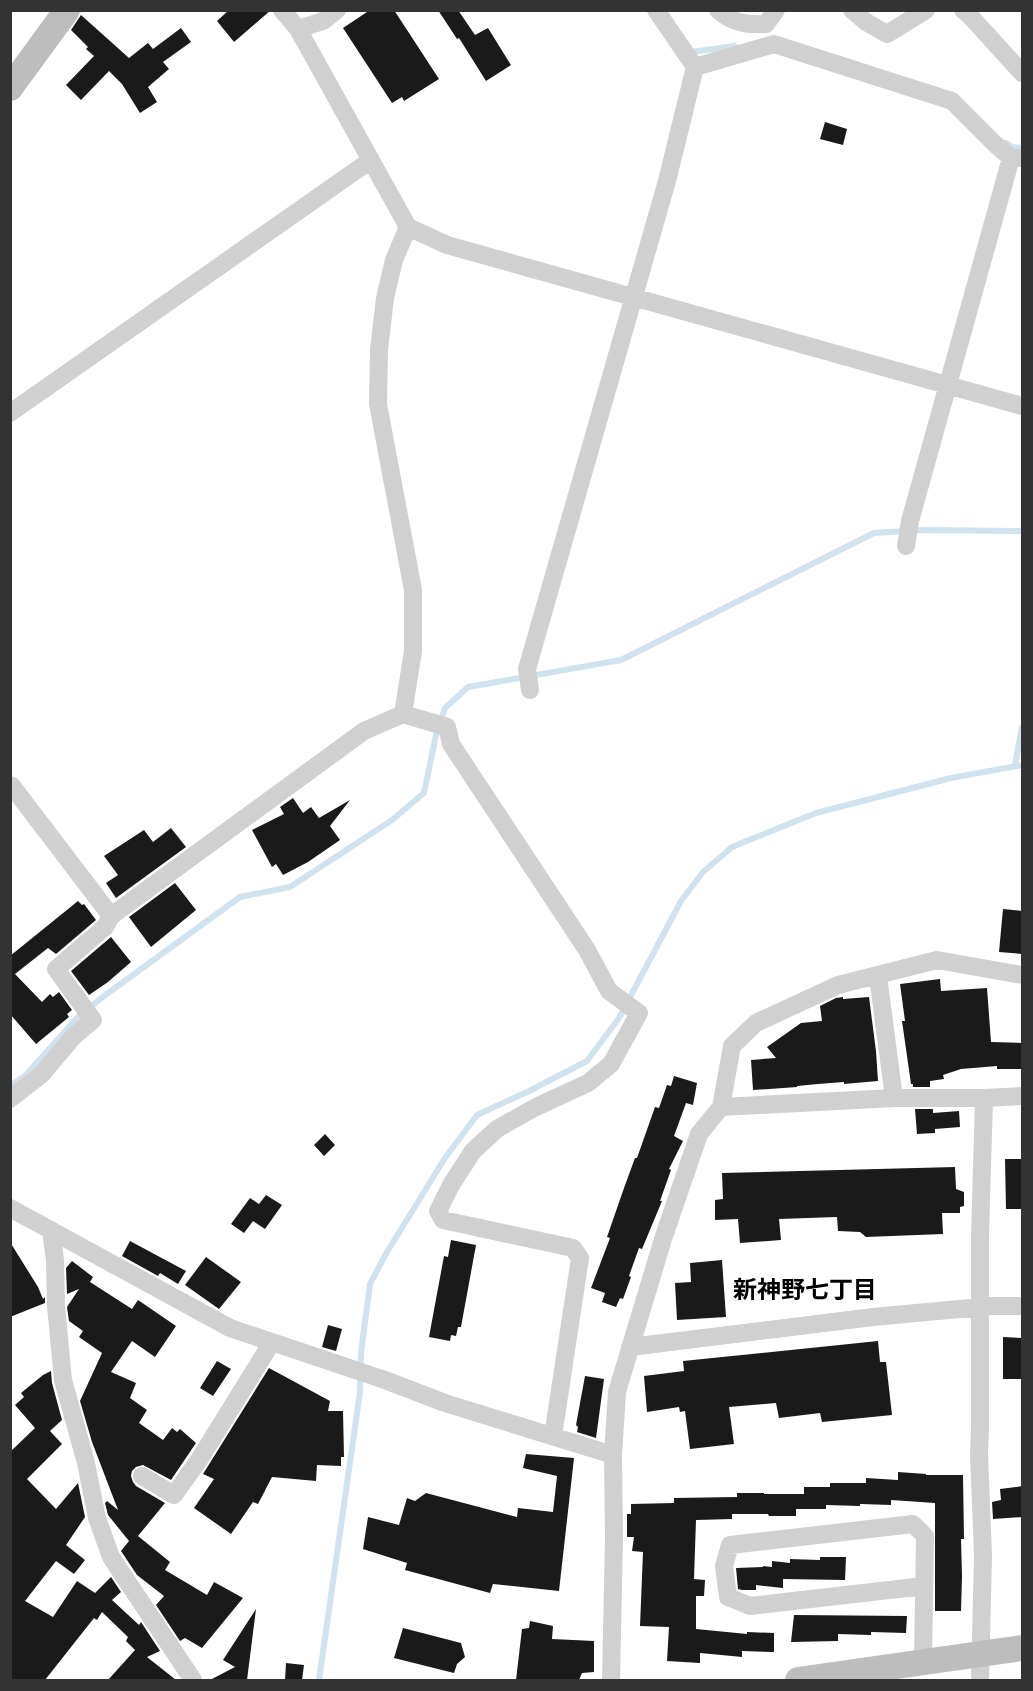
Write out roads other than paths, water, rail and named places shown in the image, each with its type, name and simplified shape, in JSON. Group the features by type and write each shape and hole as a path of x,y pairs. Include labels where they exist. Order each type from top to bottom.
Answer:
{"street":[{"path":"10,88 68,10"},
{"path":"282,10 298,29 408,227 447,245 1023,406"},
{"path":"298,29 323,21 337,10"},
{"path":"530,690 527,669 667,181 694,67 656,10"},
{"path":"718,10 727,18 751,25 766,24 776,10"},
{"path":"852,10 866,22 887,34 926,10"},
{"path":"963,10 1023,73"},
{"path":"694,67 774,44 952,100 995,144 1017,158 910,521 906,546"},
{"path":"10,412 371,160"},
{"path":"403,714 413,651 413,590 378,404 379,350 385,297 394,260 408,227"},
{"path":"10,1099 42,1074 73,1037 93,1020 56,969 105,927 111,916 364,731 403,714 447,727 451,744 587,950 609,991 639,1012 611,1064 588,1083 534,1108 497,1129 473,1151 451,1185 438,1211 443,1220 573,1248 580,1258 553,1436"},
{"path":"11,785 111,916"},
{"path":"611,1680 613,1455 617,1392 663,1239 699,1134 721,1107 732,1046 756,1023 838,985 937,960 1023,975"},
{"path":"879,976 894,1098"},
{"path":"721,1107 894,1098 1023,1096"},
{"path":"980,1680 983,1556 979,1454 986,1307 984,1098"},
{"path":"10,1208 230,1328 445,1403 613,1455"},
{"path":"51,1232 63,1380 86,1463 97,1518 111,1557 193,1680"},
{"path":"630,1347 873,1317 1023,1306"},
{"path":"986,1307 992,1317 1023,1318"},
{"path":"142,1476 174,1495 199,1460 272,1342"},
{"path":"923,1662 925,1536 913,1524 730,1545 724,1566 728,1597 750,1606 924,1586"},
{"path":"798,1680 1023,1648"}],"waterway":[{"path":"691,52 735,46"},
{"path":"1006,143 1012,147 1022,148"},
{"path":"10,1086 25,1076 77,1018 240,897 290,887 392,820 424,793 436,735 445,708 468,687 621,660 874,533 921,530 1022,531"},
{"path":"1015,765 1022,727"},
{"path":"319,1680 360,1392 361,1352 370,1284 445,1158 477,1115 587,1061 619,1018 681,901 703,872 732,847 816,813 951,778 1022,765"}],"district":[{"name":"新神野七丁目","path":"805,1290"}]}
